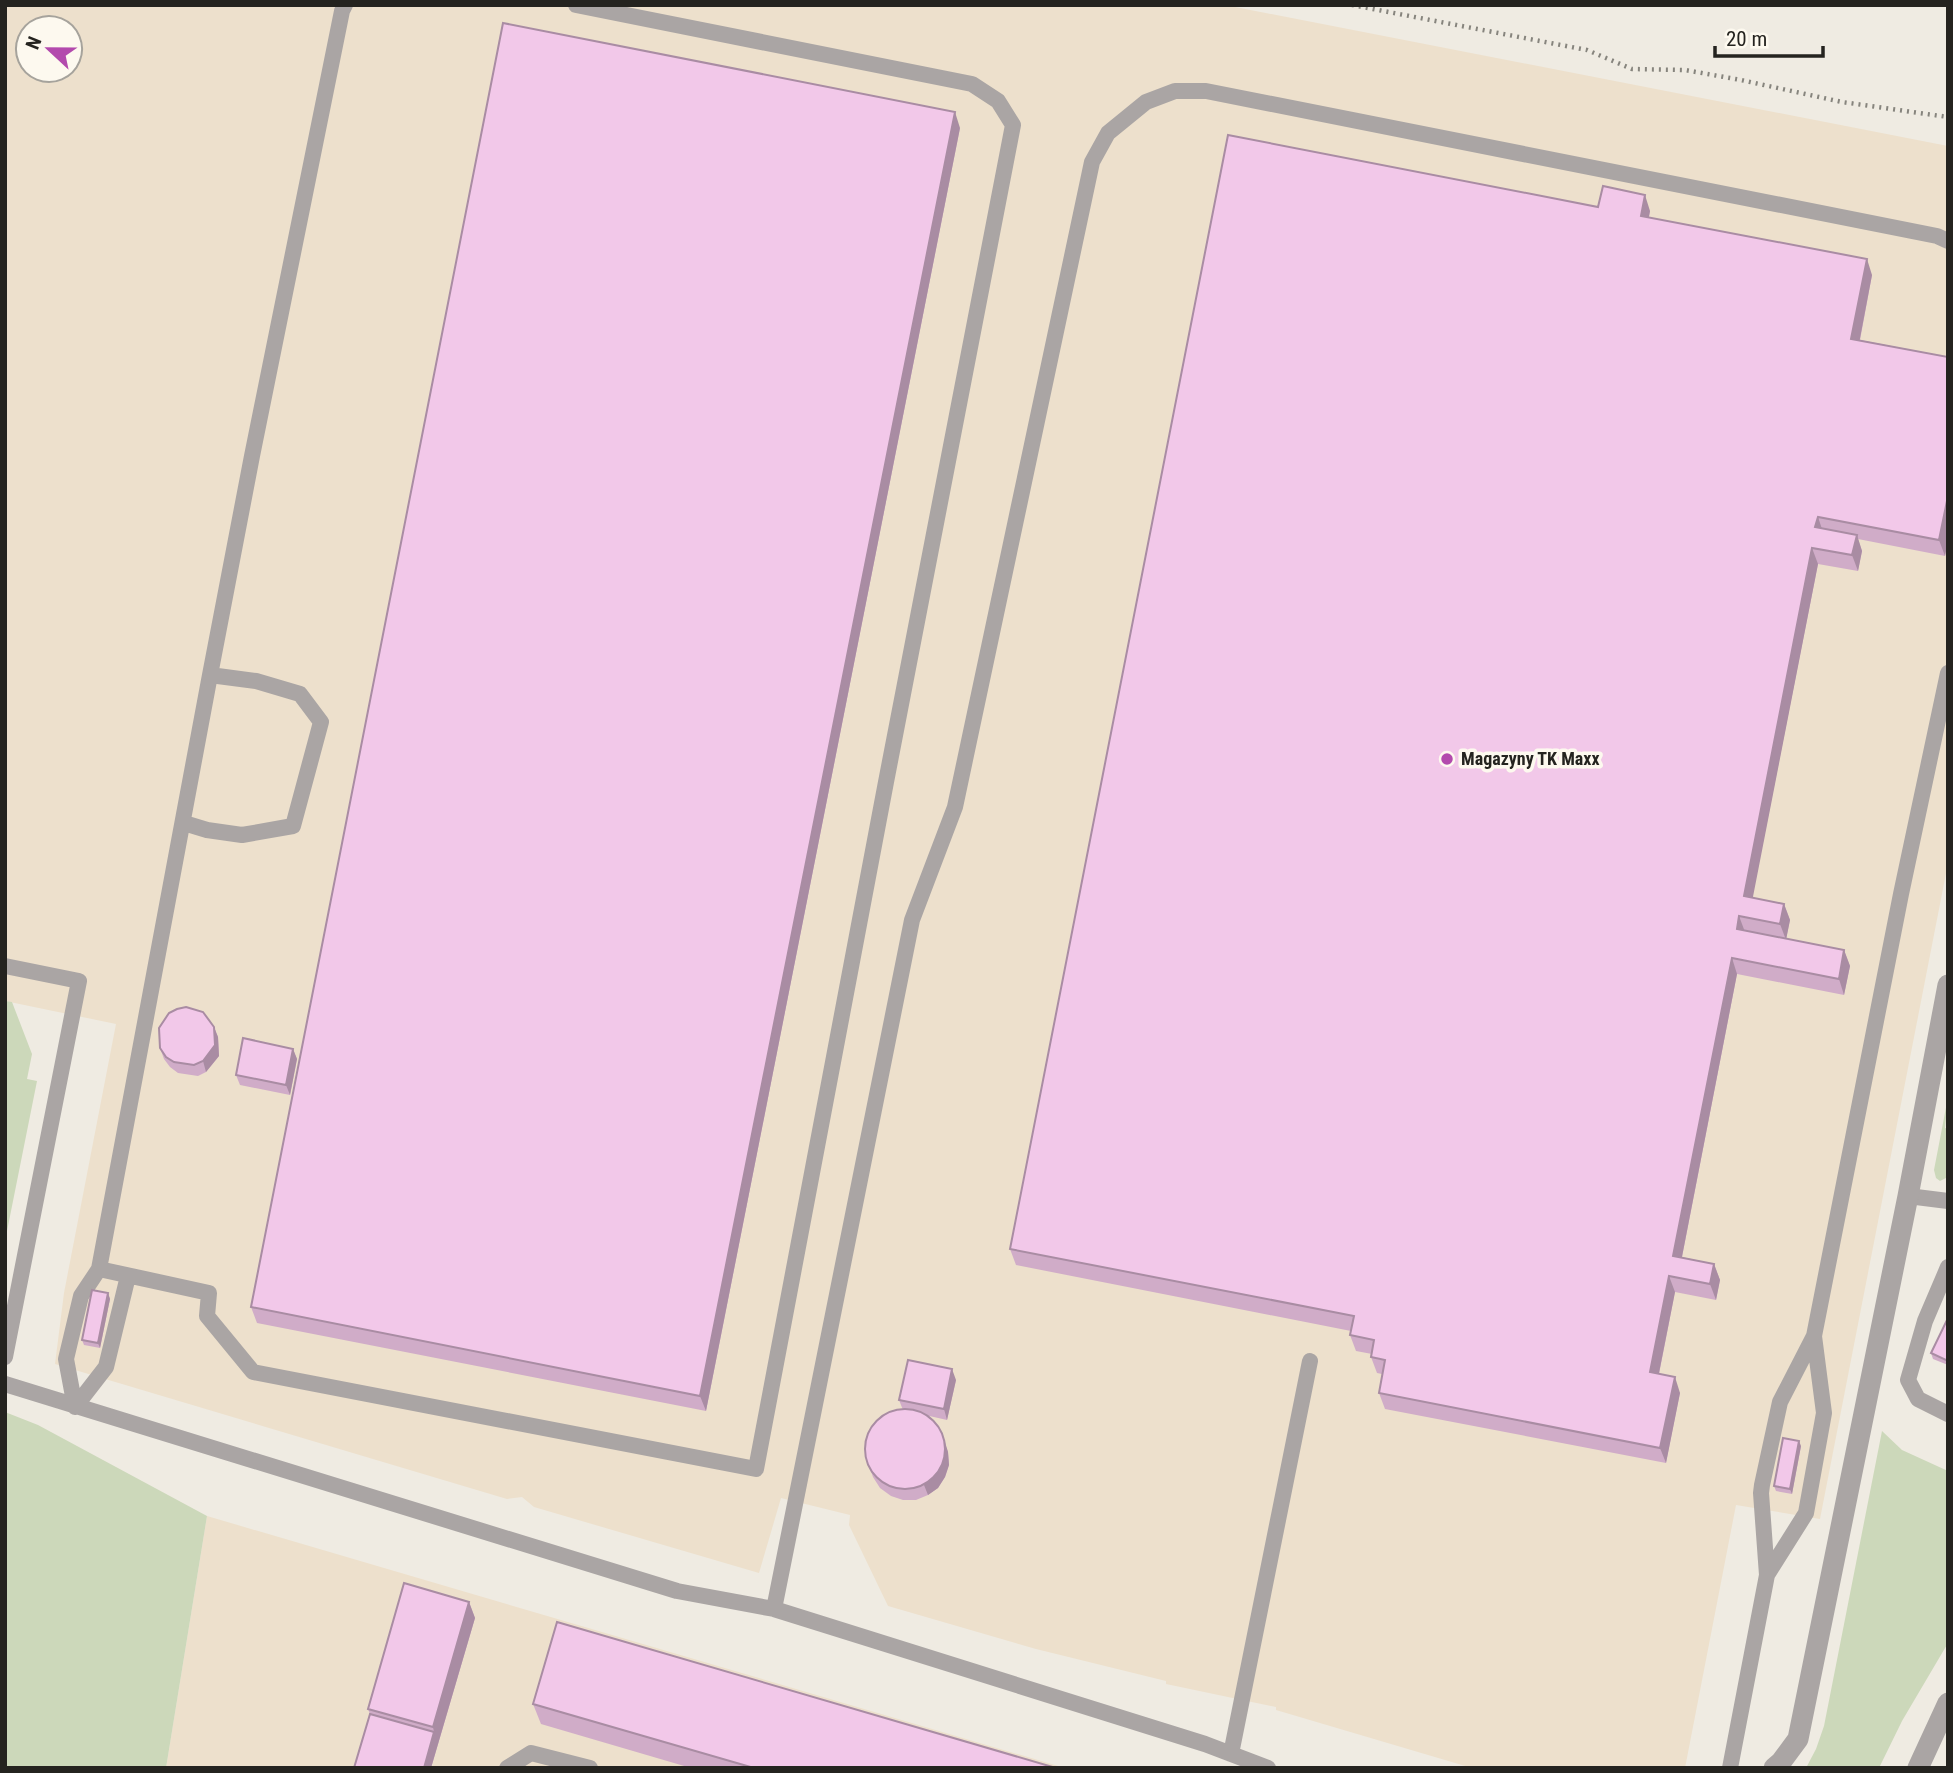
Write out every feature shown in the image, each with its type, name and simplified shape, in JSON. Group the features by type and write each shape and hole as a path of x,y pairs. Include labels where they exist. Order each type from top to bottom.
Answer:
{"street":[{"path":"1774,1768 1798,1739 1948,985"},
{"path":"1918,1768 1948,1703"}],"lane":[{"path":"75,1407 66,1359 81,1296 99,1269 254,442 345,5"},
{"path":"99,1269 209,1293 207,1316 253,1373 756,1469 1013,125 998,101 972,84 576,5"},
{"path":"774,1609 912,920 956,807 1092,162 1108,133 1146,103 1175,91 1206,91 1937,236 1948,241"},
{"path":"1730,1768 1767,1575 1760,1493 1780,1402 1814,1336 1901,894 1948,673"},
{"path":"184,823 206,830 242,835 293,826 321,722 300,694 256,681 210,675"},
{"path":"5,966 79,981 5,1357"},
{"path":"1908,1196 1948,1200"},
{"path":"1948,1267 1925,1321 1908,1380 1918,1399 1948,1414"},
{"path":"75,1407 106,1367 128,1276"},
{"path":"1767,1575 1805,1513 1824,1413 1814,1336"},
{"path":"1231,1754 1310,1361"},
{"path":"5,1384 677,1591 774,1609 1268,1768"},
{"path":"508,1768 531,1753 590,1768"}],"path":[{"path":"1352,5 1587,50 1632,69 1685,70 1842,102 1948,117"}],"shaded area":[{"path":"5,5 1225,5 1948,146 1948,863 1820,1519 1736,1505 1685,1768 1472,1768 1276,1710 1276,1707 1166,1684 1166,1681 1036,1649 888,1606 849,1525 850,1515 781,1498 759,1573 534,1507 522,1497 507,1499 55,1364 64,1293 116,1024 5,1001"},
{"path":"207,1516 1065,1768 166,1768"}],"green space":[{"path":"5,1001 12,1002 32,1054 27,1079 37,1081 5,1241"},
{"path":"1948,1097 1945,1128 1948,1129 1948,1177 1940,1181 1934,1170"},
{"path":"5,1412 38,1425 207,1516 166,1768 5,1768"},
{"path":"1882,1431 1902,1450 1948,1471 1948,1643 1902,1721 1879,1768 1806,1768 1824,1726"}],"building":[{"path":"503,23 955,112 700,1396 251,1307"},
{"name":"Magazyny TK Maxx","path":"1228,135 1598,207 1603,186 1645,195 1641,216 1867,259 1851,339 1948,357 1948,496 1939,540 1818,517 1815,527 1857,535 1852,555 1812,548 1744,896 1784,904 1780,924 1739,916 1737,929 1844,950 1839,979 1732,958 1673,1256 1714,1264 1710,1284 1669,1276 1650,1372 1675,1377 1660,1448 1379,1393 1385,1360 1371,1357 1374,1340 1350,1335 1354,1316 1010,1249"},
{"path":"186,1007 203,1012 214,1027 215,1045 203,1061 194,1065 174,1062 166,1057 160,1048 159,1028 169,1013"},
{"path":"243,1038 293,1049 286,1085 236,1075"},
{"path":"92,1290 108,1293 98,1343 82,1340"},
{"path":"1948,1318 1948,1361 1931,1353"},
{"path":"908,1360 952,1369 944,1409 899,1400"},
{"path":"905,1409 920,1412 933,1421 942,1434 945,1449 942,1464 933,1477 920,1486 905,1489 890,1486 877,1477 868,1464 865,1449 868,1434 877,1421 890,1412"},
{"path":"1783,1438 1799,1441 1790,1489 1774,1486"},
{"path":"404,1583 469,1602 433,1727 368,1709"},
{"path":"557,1622 1056,1768 754,1768 533,1704"},
{"path":"370,1714 434,1732 424,1768 354,1768"}],"place":[{"name":"Magazyny TK Maxx","path":"1447,759"}]}
